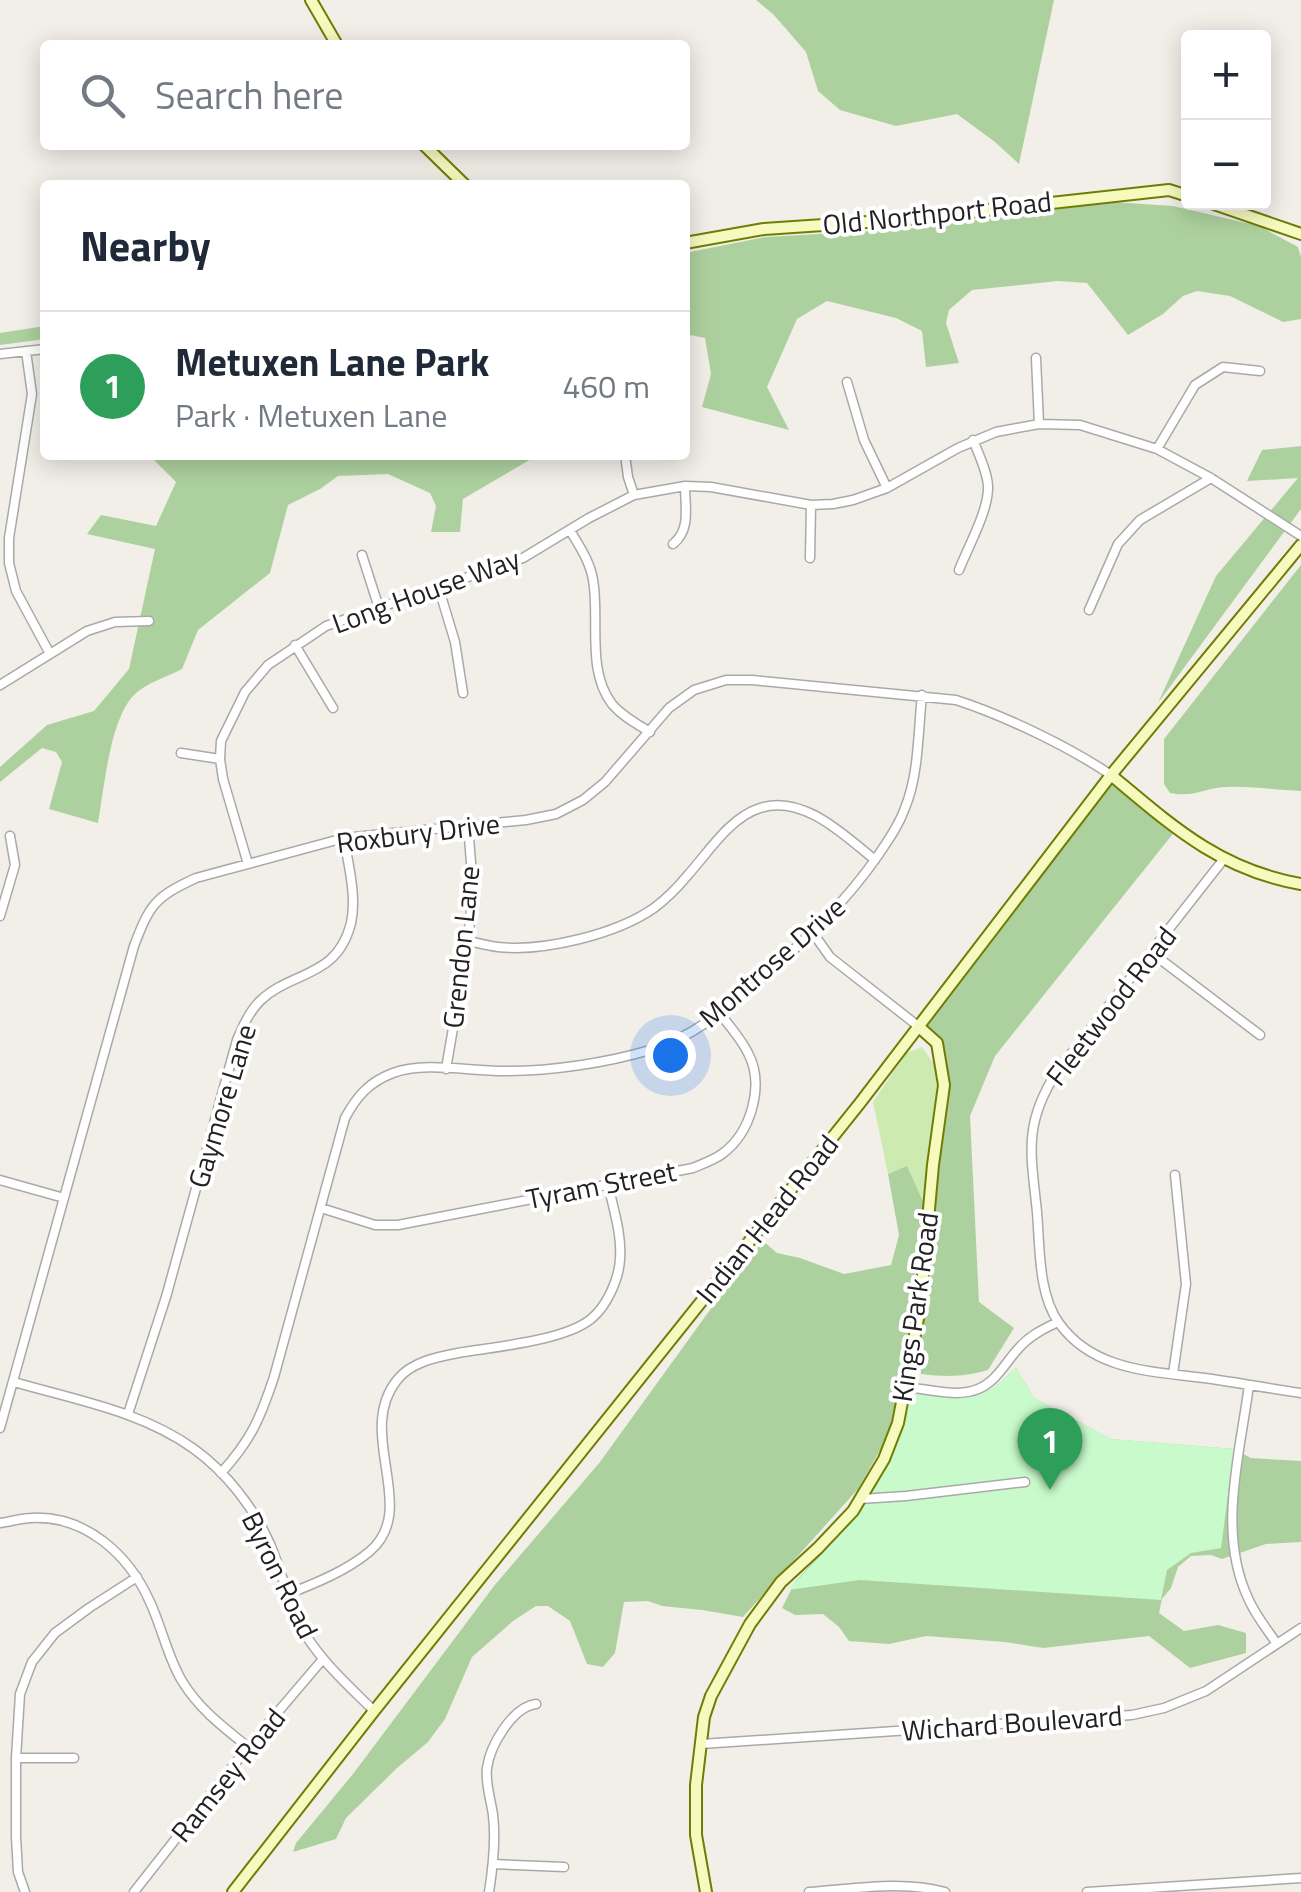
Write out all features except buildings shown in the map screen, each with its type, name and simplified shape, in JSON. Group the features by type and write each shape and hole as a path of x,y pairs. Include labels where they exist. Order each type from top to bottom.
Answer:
{"main road":[{"path":"311,0 334,40"},
{"path":"429,150 460,180"},
{"name":"Old Northport Road","path":"690,242 764,228 897,220 1169,190 1181,194"},
{"path":"1231,210 1301,234"},
{"name":"Indian Head Road","path":"233,1892 836,1134 1111,775 1301,545"},
{"path":"1111,775 1176,830 1223,860 1277,880 1301,884"},
{"name":"Kings Park Road","path":"706,1892 696,1835 696,1784 704,1717 711,1696 750,1624 781,1582 853,1511 884,1459 898,1423 920,1308 944,1085 937,1043 918,1026"}],"street":[{"path":"0,354 40,350"},
{"path":"26,351 32,394 9,538 9,563 16,591 50,654"},
{"path":"1036,358 1039,424"},
{"path":"1157,449 1194,385 1223,367 1260,370"},
{"path":"846,382 864,440 886,488"},
{"name":"Long House Way","path":"220,759 221,741 245,692 268,665 326,626 523,558 634,495 685,486 732,489 811,505 853,500 886,488 973,440 996,432 1039,424 1080,425 1157,449 1301,536"},
{"path":"958,570 988,489 973,440"},
{"path":"626,460 634,495"},
{"path":"1088,610 1118,544 1140,520 1210,478"},
{"path":"673,544 686,529 685,486"},
{"path":"810,558 811,505"},
{"path":"570,530 593,579 602,686 612,704 650,732"},
{"path":"362,555 379,608"},
{"path":"438,589 454,642 462,693"},
{"path":"0,685 86,631 115,622 149,621"},
{"path":"295,646 332,708"},
{"name":"Roxbury Drive","path":"0,1428 134,946 156,900 179,886 344,838 556,814 584,800 605,782 669,708 694,690 726,680 956,700 985,710 1111,775"},
{"name":"Montrose Drive","path":"221,1473 240,1452 261,1416 345,1118 358,1094 374,1082 415,1068 552,1070 652,1050 696,1031 813,934 848,897 875,860 907,805 922,695"},
{"path":"181,754 220,759 248,864"},
{"path":"468,941 531,947 574,940 624,924 654,908 741,818 762,807 786,806 806,811 875,860"},
{"name":"Grendon Lane","path":"446,1069 473,888 468,825"},
{"path":"0,916 15,865 10,836"},
{"name":"Gaymore Lane","path":"128,1414 166,1297 241,1030 262,999 325,965 340,946 350,923 352,900 344,838"},
{"name":"Fleetwood Road","path":"1058,1322 1044,1286 1031,1147 1033,1122 1042,1096 1223,860"},
{"path":"813,934 830,957 918,1026"},
{"path":"1152,953 1260,1035"},
{"path":"720,1014 750,1055 757,1079 769,1076"},
{"name":"Tyram Street","path":"320,1208 375,1224 398,1224 693,1168 722,1155 740,1135 752,1109 757,1079"},
{"path":"1173,1374 1186,1284 1176,1175"},
{"path":"0,1180 64,1198"},
{"path":"288,1594 356,1562 373,1550 383,1534 391,1496 380,1431 382,1409 400,1376 418,1363 440,1356 568,1331 590,1319 604,1303 616,1282 620,1259 608,1184"},
{"path":"906,1387 960,1392 979,1389 1000,1373 1018,1348 1058,1322 1077,1343 1102,1359 1132,1369 1301,1393"},
{"name":"Byron Road","path":"14,1382 128,1414 196,1450 248,1506 269,1542 307,1636 374,1711"},
{"path":"1249,1385 1232,1507 1232,1535 1248,1599 1277,1644"},
{"path":"860,1498 1025,1482"},
{"path":"0,1524 30,1518 59,1520 94,1534 120,1553 149,1600 181,1680 206,1714 248,1747"},
{"path":"25,1892 18,1872 16,1758 20,1694 32,1662 56,1633 136,1577"},
{"name":"Wichard Boulevard","path":"701,1744 1132,1715 1188,1700 1301,1628"},
{"name":"Ramsey Road","path":"134,1892 323,1658"},
{"path":"488,1892 493,1864 493,1816 486,1772 492,1750 510,1722 526,1705 536,1704"},
{"path":"16,1758 74,1758"},
{"path":"493,1864 564,1867"},
{"path":"1087,1892 1301,1878"},
{"path":"809,1892 896,1886 945,1892"}],"green space":[{"path":"756,0 1054,0 1019,164 957,114 896,126 840,110 818,91 806,52"},
{"path":"1113,202 1173,206 1259,226 1298,247 1301,319 1283,322 1230,296 1197,291 1183,296 1163,314 1128,335 1087,283 1058,281 972,290 949,310 946,323 959,363 926,367 922,331 896,318 827,301 797,319 767,387 789,430 702,407 711,374 705,338 690,335 690,252 765,237 907,229"},
{"path":"40,327 40,340 0,345 0,333"},
{"path":"1301,446 1301,509 1158,703 1216,576 1298,478 1247,481 1262,450"},
{"path":"154,460 529,460 463,499 460,532 431,532 436,506 430,493 388,474 338,476 288,505 270,573 198,630 182,669 144,687 126,706 109,755 98,823 49,809 62,762 56,752 42,748 0,782 0,767 47,725 94,711 129,669 155,549 87,534 101,515 156,526 176,482"},
{"path":"1301,565 1301,791 1219,787 1187,794 1170,793 1164,784 1164,739"},
{"path":"1111,775 1176,830 995,1056 970,1116 979,1302 1014,1328 988,1370 954,1376 921,1374 920,1308 944,1085 937,1043 918,1026"},
{"path":"922,1047 934,1064 937,1083 925,1206 907,1167 888,1174 873,1102 906,1053"},
{"path":"907,1166 925,1206 901,1384 888,1436 858,1489 743,1617 648,1601 624,1602 615,1653 603,1667 587,1664 570,1621 548,1606 536,1606 472,1657 445,1719 428,1742 346,1818 336,1839 293,1852 296,1843 353,1774 494,1586 600,1462 763,1241 777,1253 844,1274 891,1265 899,1235 888,1174"},
{"path":"1016,1368 1034,1398 1111,1439 1234,1449 1251,1458 1301,1461 1301,1542 1266,1544 1222,1559 1191,1556 1178,1567 1171,1588 1162,1599 1159,1613 1184,1631 1218,1625 1246,1633 1246,1653 1190,1668 1149,1636 1043,1648 926,1636 889,1644 849,1641 823,1614 795,1615 782,1608 795,1582 855,1516 894,1455 909,1391 972,1396 994,1387"},
{"path":"1016,1368 1034,1398 1111,1439 1234,1449 1221,1548 1191,1553 1167,1570 1161,1600 860,1580 788,1590 870,1495 892,1451 909,1391 972,1396 994,1387"}],"place":[{"name":"Metuxen Lane Park","path":"1050,1490"}]}
